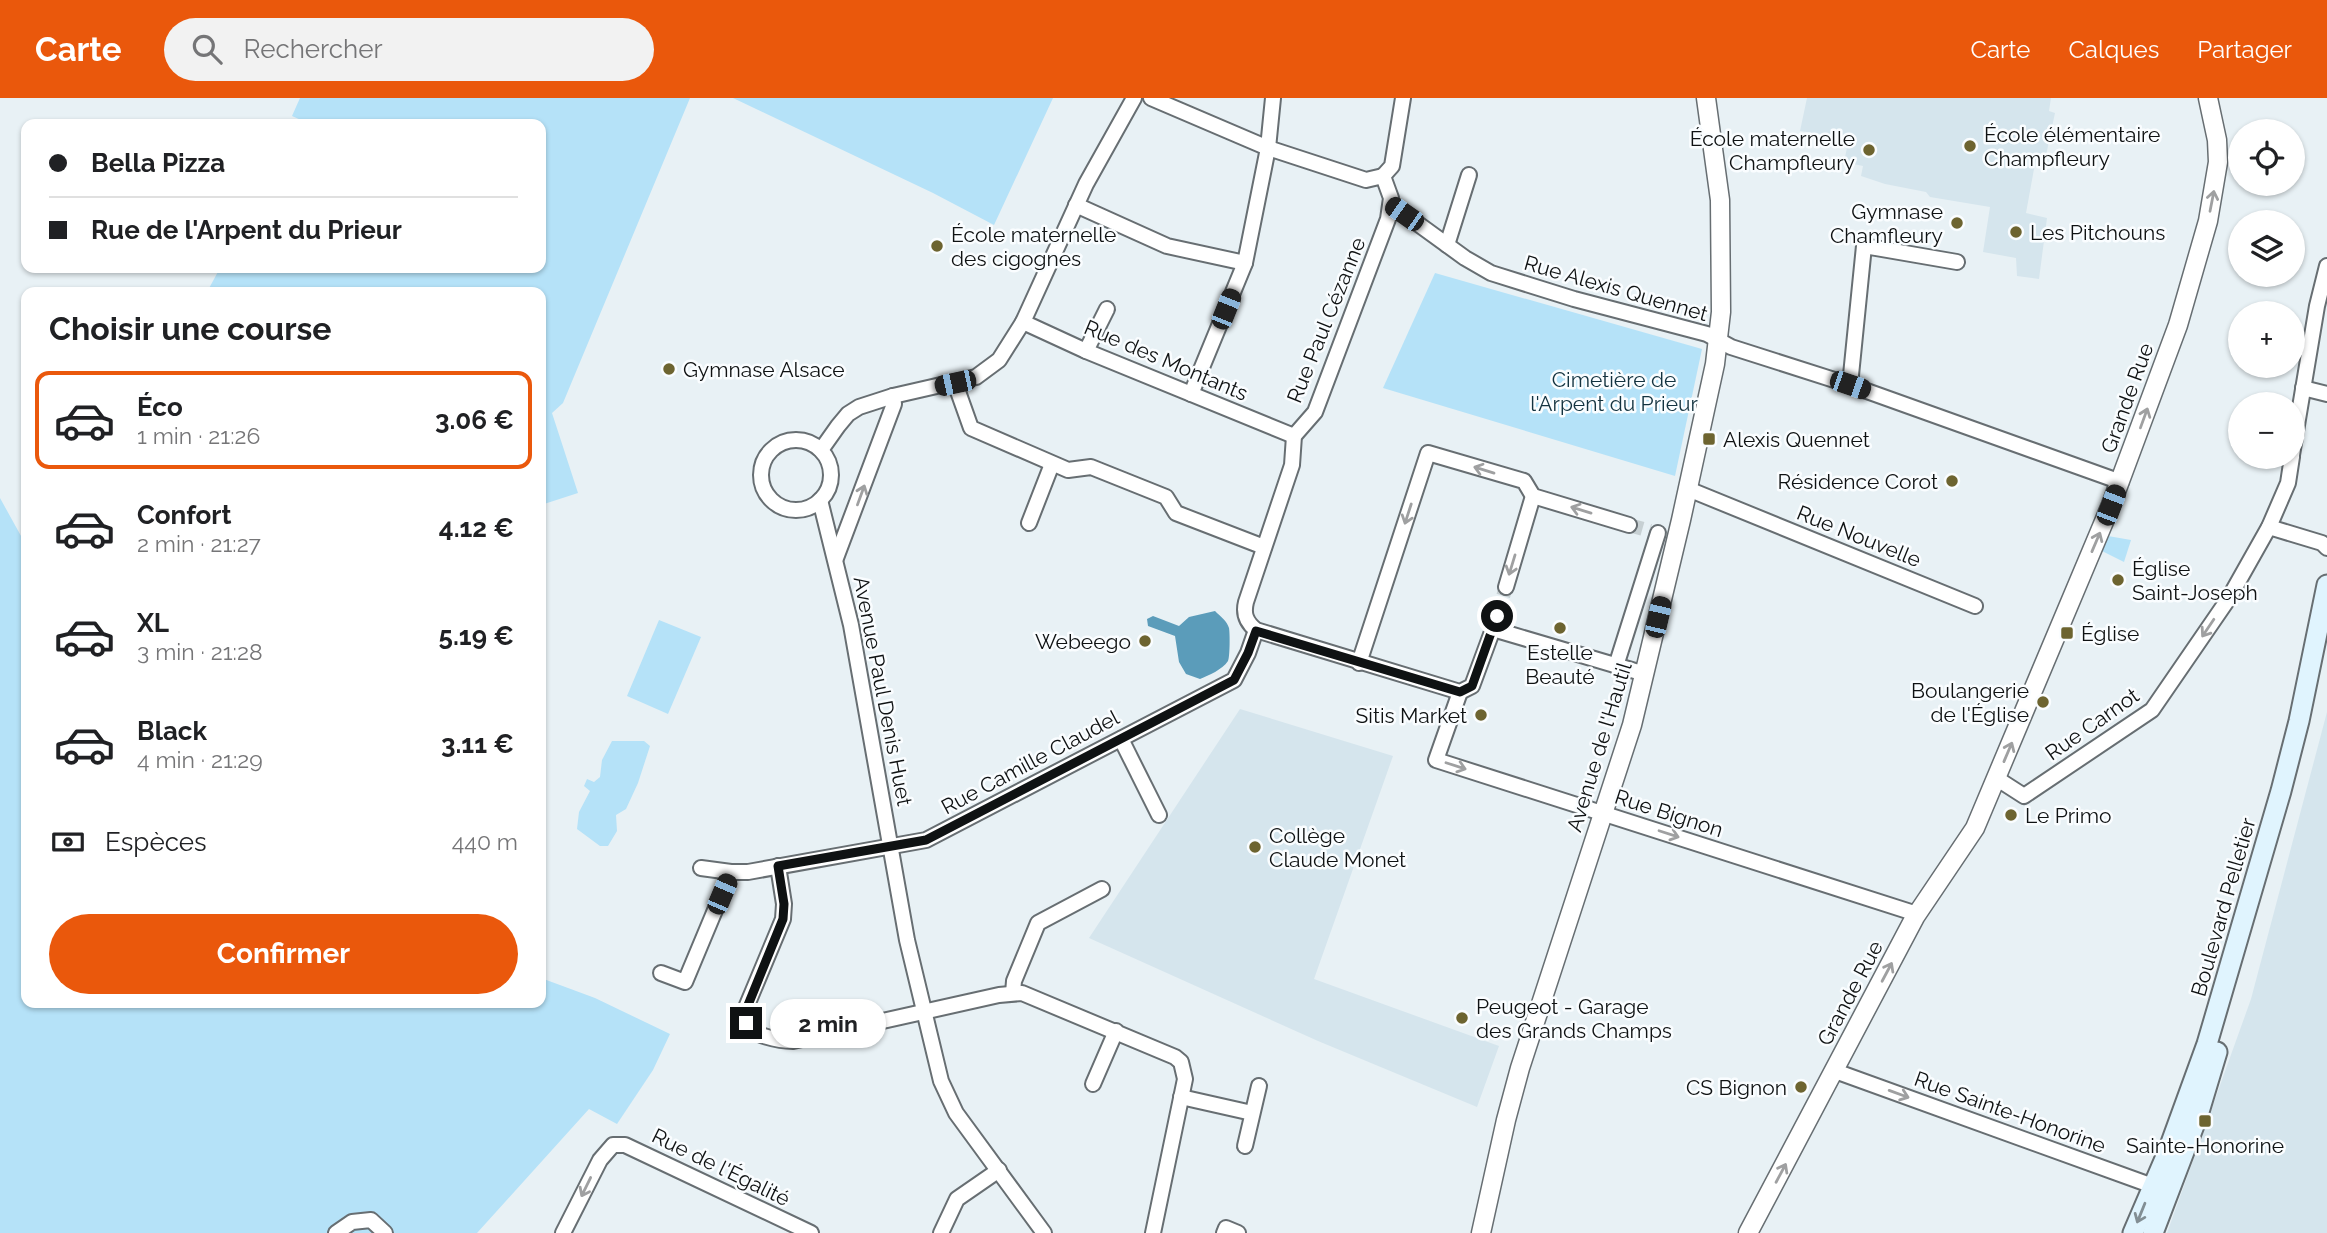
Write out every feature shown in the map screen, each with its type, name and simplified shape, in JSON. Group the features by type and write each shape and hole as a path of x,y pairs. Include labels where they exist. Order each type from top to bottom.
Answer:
{"main road":[{"name":"Boulevard Pelletier","path":"2154,1233 2162,1187 2207,1044 2299,721 2327,585"},
{"name":"Boulevard Pelletier","path":"2133,1233 2162,1187 2198,1115 2276,856 2327,651"}],"street":[{"path":"821,450 848,414 859,407 893,396 976,377 999,360 1023,322 1076,205 1134,98"},
{"path":"1152,98 1268,148 1366,180 1383,176 1392,166 1403,98"},
{"path":"1191,394 1245,263 1268,148 1273,98"},
{"name":"Avenue de l'Hautil","path":"1481,1233 1520,1068 1604,814 1646,674 1715,364 1721,312 1720,200 1706,98"},
{"name":"Grande Rue","path":"1748,1233 1917,914 1975,828 2120,482 2178,325 2208,221 2218,162 2217,140 2208,98"},
{"path":"1447,244 1469,175"},
{"path":"1383,176 1391,205"},
{"path":"1076,205 1167,246 1245,263"},
{"name":"Rue Alexis Quennet","path":"1391,205 1465,258 1491,273 1574,299 1707,334 1717,341 1850,385 2120,482"},
{"name":"Rue Paul Cézanne","path":"1256,631 1247,623 1244,610 1292,466 1294,436 1315,412 1391,205"},
{"path":"1850,385 1864,246 1957,262"},
{"name":"Rue Carnot","path":"2303,392 2317,306 2327,266"},
{"path":"1086,351 1107,309"},
{"name":"Rue des Montants","path":"1023,322 1086,351 1294,436"},
{"path":"955,383 971,428 1068,470 1091,467 1166,497 1176,513 1264,547"},
{"path":"2304,387 2327,394"},
{"path":"836,558 894,404 893,396"},
{"path":"788,440 811,443 821,450 831,470 827,491 820,500 804,509 785,508 768,497 760,475 762,463 768,453 788,440"},
{"path":"1359,663 1428,453 1524,481 1533,496 1629,524"},
{"path":"1029,523 1052,464"},
{"name":"Rue Carnot","path":"1996,778 2024,796 2152,710 2229,598 2269,527 2288,483 2290,469"},
{"name":"Rue Nouvelle","path":"1688,489 1975,606"},
{"path":"1506,587 1533,496"},
{"name":"Avenue Paul Denis Huet","path":"820,500 850,625 907,940 945,1092 956,1113 1044,1233"},
{"path":"2269,527 2322,543 2327,548"},
{"name":"Avenue de l'Hautil","path":"1616,666 1654,532 1677,539"},
{"path":"1256,631 1460,692 1472,686 1495,623 1646,674"},
{"name":"Rue Camille Claudel","path":"701,868 731,872 926,840 1234,680 1256,631"},
{"name":"Rue Bignon","path":"1460,692 1436,760 1917,914"},
{"path":"1121,739 1159,815"},
{"path":"778,866 784,904 783,919 746,1010 746,1023 751,1029 776,1041 793,1041 1022,993 1116,1031 1181,1062 1185,1079 1153,1233"},
{"path":"661,973 685,982 731,872"},
{"path":"1013,993 1014,981 1038,923 1102,889"},
{"path":"1093,1084 1116,1031"},
{"name":"Rue Sainte-Honorine","path":"1835,1071 2162,1187"},
{"path":"1245,1146 1259,1086"},
{"path":"1181,1097 1252,1113"},
{"name":"Rue de l'Égalité","path":"564,1233 600,1160 613,1145 625,1144 811,1233"},
{"path":"940,1233 957,1199 999,1170"},
{"path":"336,1233 352,1222 372,1220 384,1233"},
{"path":"1224,1233 1226,1228 1238,1233"}],"shaded area":[{"name":"École élémentaire Champfleury","path":"1807,98 2051,98 2049,111 2055,113 2045,160 2036,158 2026,213 2047,218 2039,279 2017,276 2016,258 1983,252 1990,207 1930,197 1926,192 1861,176 1863,166 1844,162 1849,138 1800,131"},
{"path":"1215,611 1229,628 1229,659 1219,670 1200,679 1186,674 1179,662 1175,636 1148,626 1147,619 1153,616 1179,626 1189,617"},
{"name":"Collège Claude Monet","path":"1240,709 1393,756 1314,979 1499,1046 1477,1107 1318,1041 1089,938"},
{"path":"2327,712 2327,1233 2167,1233 2251,999"}],"green space":[{"path":"300,98 690,98 563,403 552,413 578,493 546,503 546,287 210,287 217,273 546,273 546,119 299,119 292,116"},
{"path":"733,98 1053,98 994,225"},
{"name":"Cimetière de l'Arpent du Prieur","path":"1435,273 1702,349 1675,476 1383,388"},
{"path":"0,498 21,536 21,1008 546,1008 546,980 595,998 670,1034 653,1070 617,1124 589,1109 477,1233 0,1233"},
{"path":"2108,536 2131,540 2124,562 2102,551"},
{"path":"659,620 701,637 668,714 627,696"},
{"path":"612,741 644,741 650,746 626,809 616,815 617,831 608,846 600,846 577,829 579,812 590,791 584,786 587,779 594,782 600,777 602,760"}],"tunnel":[{"path":"1629,525 1650,531"},
{"path":"1497,616 1506,587"}],"place":[{"name":"École élémentaire Champfleury","path":"1970,146"},
{"name":"École maternelle Champfleury","path":"1869,150"},
{"name":"Gymnase Chamfleury","path":"1957,223"},
{"name":"Les Pitchouns","path":"2016,232"},
{"name":"École maternelle des cigognes","path":"937,246"},
{"name":"Gymnase Alsace","path":"669,369"},
{"name":"Alexis Quennet","path":"1709,439"},
{"name":"Résidence Corot","path":"1952,481"},
{"name":"Église Saint-Joseph","path":"2118,580"},
{"name":"Estelle Beauté","path":"1560,628"},
{"name":"Église","path":"2067,633"},
{"name":"Webeego","path":"1145,641"},
{"name":"Boulangerie de l'Église","path":"2043,702"},
{"name":"Sitis Market","path":"1481,715"},
{"name":"Le Primo","path":"2011,815"},
{"name":"Collège Claude Monet","path":"1255,847"},
{"name":"Peugeot - Garage des Grands Champs","path":"1462,1018"},
{"name":"CS Bignon","path":"1801,1087"},
{"name":"Sainte-Honorine","path":"2205,1121"}],"route":[{"path":"746,1023 746,1010 783,919 784,904 778,866 926,840 1234,680 1256,631 1460,692 1472,686 1497,616"}]}
